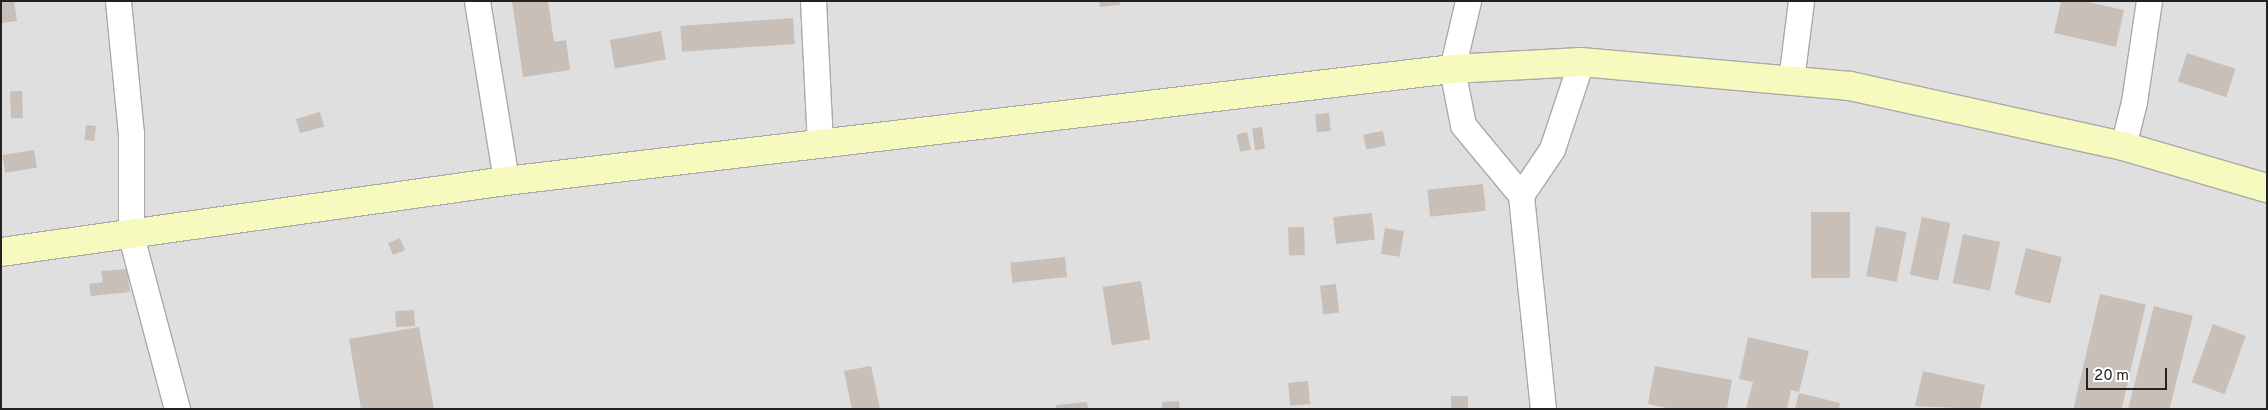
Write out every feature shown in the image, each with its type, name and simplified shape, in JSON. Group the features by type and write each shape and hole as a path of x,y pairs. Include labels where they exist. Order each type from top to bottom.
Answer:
{"main road":[{"path":"1,252 131,236 506,181 820,143 1452,69 1581,62 1850,86 2123,146 2262,181"}],"street":[{"path":"118,1 130,133 131,236 177,409"},
{"path":"477,1 506,181"},
{"path":"813,1 820,143"},
{"path":"1468,1 1452,69 1463,125 1521,195 1543,409"},
{"path":"1791,80 1801,1"},
{"path":"2123,146 2134,102 2149,1"},
{"path":"1521,195 1552,149 1581,62"}],"shaded area":[{"path":"1,1 2267,1 2267,409 1,409"}],"building":[{"path":"1,1 14,1 17,21 1,23"},
{"path":"512,1 548,1 554,42 566,40 570,70 523,77"},
{"path":"1099,1 1120,1 1120,5 1100,7"},
{"path":"2061,1 2083,1 2124,10 2116,47 2054,33"},
{"path":"793,18 795,44 682,52 680,26"},
{"path":"661,31 666,60 615,69 610,40"},
{"path":"2187,53 2236,69 2226,97 2178,82"},
{"path":"10,91 22,91 23,118 11,118"},
{"path":"320,112 324,126 300,133 296,119"},
{"path":"1329,113 1331,131 1317,132 1315,114"},
{"path":"86,125 96,126 94,141 84,140"},
{"path":"1262,127 1265,149 1255,150 1252,128"},
{"path":"1383,131 1386,146 1366,150 1363,135"},
{"path":"1247,132 1251,150 1240,152 1236,134"},
{"path":"34,150 37,168 5,173 2,155"},
{"path":"1483,184 1486,211 1430,217 1427,190"},
{"path":"1811,212 1850,212 1850,278 1811,278"},
{"path":"1372,213 1375,240 1336,244 1333,217"},
{"path":"1922,217 1950,223 1938,281 1910,275"},
{"path":"1876,226 1906,232 1897,282 1866,276"},
{"path":"1304,227 1305,255 1289,256 1288,228"},
{"path":"1385,228 1404,231 1400,257 1381,254"},
{"path":"1963,234 2000,242 1990,291 1953,283"},
{"path":"400,238 405,250 393,255 388,243"},
{"path":"2026,248 2062,257 2050,304 2014,295"},
{"path":"1065,257 1067,277 1012,283 1010,263"},
{"path":"127,269 130,292 91,296 89,284 103,282 101,271"},
{"path":"1141,281 1150,339 1112,345 1102,287"},
{"path":"1336,284 1339,313 1323,315 1320,286"},
{"path":"2100,294 2146,305 2122,409 2073,409"},
{"path":"2154,306 2193,316 2170,409 2128,409"},
{"path":"414,310 415,326 396,327 395,311"},
{"path":"2213,324 2246,336 2225,394 2192,382"},
{"path":"419,327 434,409 361,409 349,339"},
{"path":"1748,337 1809,351 1799,392 1791,390 1787,409 1746,409 1753,382 1739,379"},
{"path":"871,366 880,409 852,409 844,371"},
{"path":"1655,366 1732,380 1727,409 1672,409 1648,404"},
{"path":"1923,371 1985,385 1980,409 1915,406"},
{"path":"1308,381 1310,404 1290,406 1288,383"},
{"path":"1799,393 1840,403 1839,409 1795,409"},
{"path":"1451,396 1468,396 1468,409 1451,409"},
{"path":"1179,401 1180,409 1162,409 1162,402"},
{"path":"1087,402 1088,409 1056,409 1056,405"}]}
